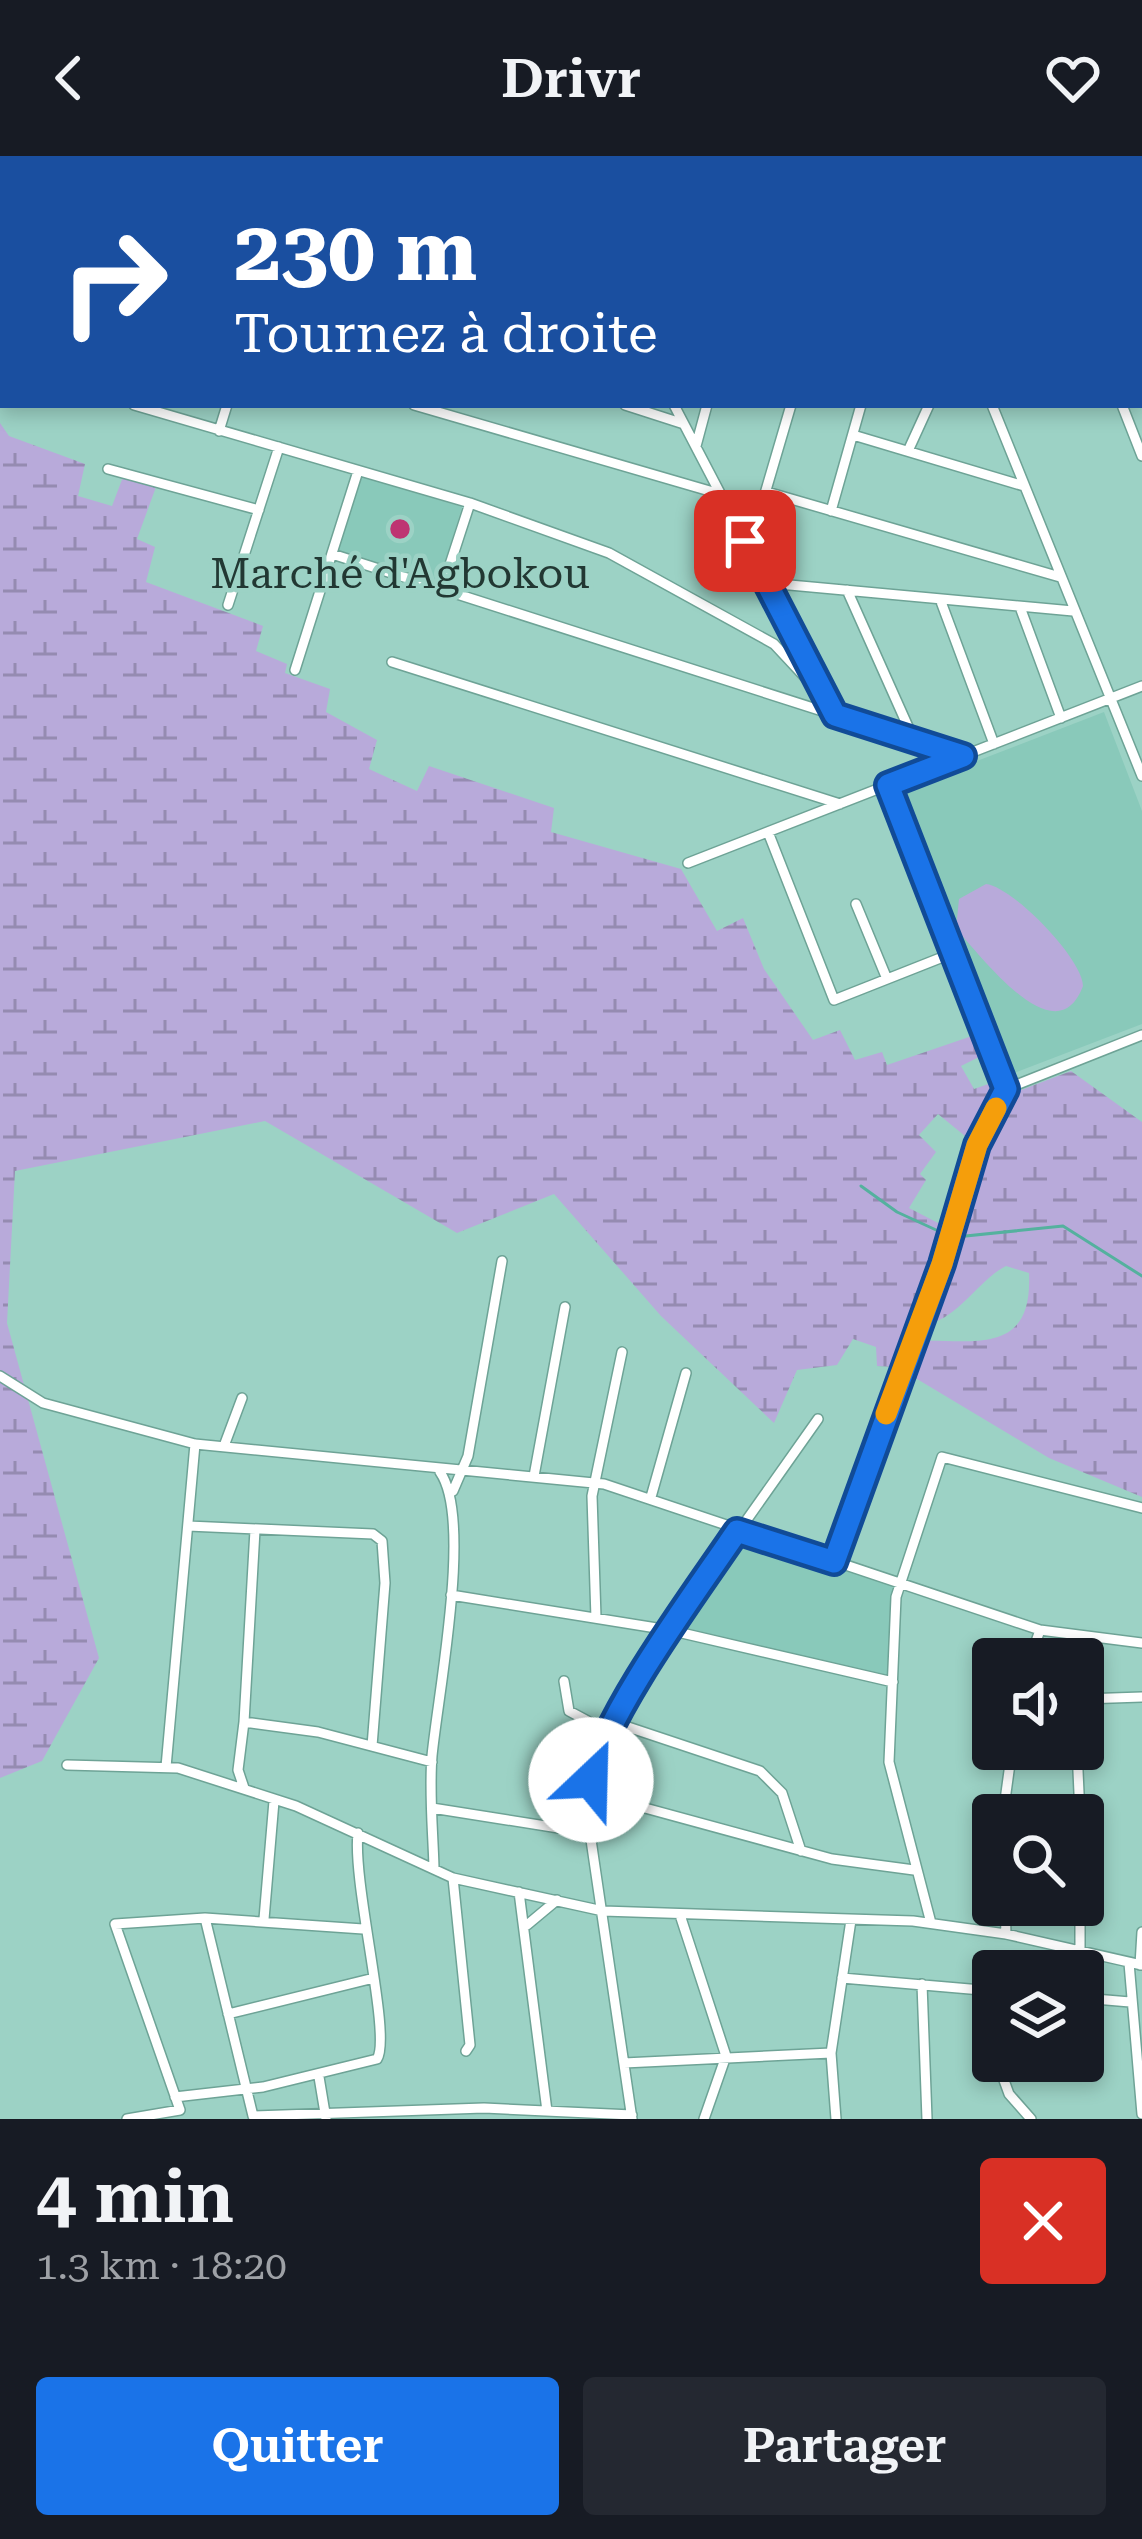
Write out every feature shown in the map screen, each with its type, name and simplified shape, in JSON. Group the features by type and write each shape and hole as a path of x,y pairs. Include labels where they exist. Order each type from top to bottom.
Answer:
{"street":[{"path":"148,408 470,503 647,570 774,644 833,710"},
{"path":"219,430 226,408"},
{"path":"427,408 721,494"},
{"path":"635,408 684,424"},
{"path":"676,408 833,710"},
{"path":"696,446 705,408"},
{"path":"749,548 790,408"},
{"path":"831,511 861,408"},
{"path":"908,451 928,408"},
{"path":"993,408 1142,776"},
{"path":"1123,408 1142,456"},
{"path":"853,435 1024,486"},
{"path":"228,605 279,448"},
{"path":"108,469 259,510"},
{"path":"296,670 358,471"},
{"path":"767,492 1060,577"},
{"path":"442,589 470,503"},
{"path":"332,554 833,710 963,756"},
{"path":"767,583 1073,611"},
{"path":"848,590 914,740"},
{"path":"940,599 994,744"},
{"path":"1020,607 1061,718"},
{"path":"392,662 840,804"},
{"path":"688,863 1142,686"},
{"path":"888,785 1006,1089"},
{"path":"768,832 834,1000 953,953"},
{"path":"856,904 887,979"},
{"path":"834,1562 949,1243 977,1145 1006,1089 1142,1035"},
{"path":"434,1868 432,1762 451,1595 453,1491 468,1456 502,1261"},
{"path":"533,1476 565,1307"},
{"path":"596,1618 595,1483 622,1352"},
{"path":"651,1497 686,1372"},
{"path":"0,1376 43,1403 195,1444 440,1472 595,1483 651,1497 737,1531 1040,1630 1142,1643"},
{"path":"224,1446 242,1398"},
{"path":"205,1918 253,2118 547,2110 583,2117 632,2117 590,1833 594,1762 670,1630 818,1419"},
{"path":"166,1768 195,1444"},
{"path":"468,1456 479,1472"},
{"path":"931,1923 889,1762 899,1583 942,1456 1142,1508"},
{"path":"440,1472 453,1491"},
{"path":"188,1526 373,1534 382,1541 385,1583 372,1747"},
{"path":"244,1788 238,1770 255,1530"},
{"path":"451,1595 670,1630 893,1682"},
{"path":"1037,1638 1040,1630"},
{"path":"564,1681 569,1711 760,1771 782,1792 801,1851"},
{"path":"1104,1698 1142,1697"},
{"path":"244,1722 318,1732 432,1762"},
{"path":"67,1765 166,1768 225,1782 358,1833 453,1878 603,1911 682,1918 931,1923 1006,1934 1065,1950"},
{"path":"225,1782 238,1770"},
{"path":"590,1793 801,1851 914,1870"},
{"path":"264,1919 274,1801"},
{"path":"432,1808 590,1833"},
{"path":"176,2097 247,2088 299,2075 319,2077 377,2059 384,2050 363,1929 355,1862 358,1833"},
{"path":"453,1878 470,2045 466,2051"},
{"path":"519,1892 527,1925 547,2110"},
{"path":"527,1925 557,1900"},
{"path":"682,1918 726,2056 704,2118 718,2119"},
{"path":"127,2119 181,2115 116,1924 264,1919 363,1929"},
{"path":"836,2119 831,2054 851,1921"},
{"path":"1006,1926 1006,1934"},
{"path":"1142,1932 1130,2002 1142,2114"},
{"path":"1104,1958 1137,1964"},
{"path":"228,2014 374,1978"},
{"path":"842,1978 972,1988"},
{"path":"922,1984 927,2119"},
{"path":"1104,2000 1130,2002"},
{"path":"624,2063 831,2054"},
{"path":"319,2077 326,2117"},
{"path":"1005,2082 1030,2119"}],"shaded area":[{"name":"Marché d'Agbokou","path":"361,476 462,507 439,582 338,551"},
{"path":"1104,712 1142,811 1142,1024 1009,1075 899,791"},
{"path":"740,1535 895,1584 890,1676 681,1627"}],"green space":[{"path":"0,423 9,436 85,464 78,496 112,506 123,477 156,487 137,539 155,547 146,582 263,626 256,651 287,664 285,673 330,689 326,712 377,740 369,769 417,791 429,766 554,808 551,832 681,869 717,931 743,918 764,969 813,1040 840,1030 855,1060 882,1052 887,1065 975,1035 985,1054 961,1066 974,1089 994,1082 998,1086 965,1136 938,1114 919,1135 936,1152 920,1174 926,1180 909,1208 942,1225 929,1281 895,1367 877,1366 876,1347 853,1339 837,1365 797,1370 774,1423 661,1316 554,1194 457,1233 265,1121 15,1171 7,1323 99,1658 42,1761 0,1778"},
{"path":"986,884 1029,910 1072,959 1083,986 1071,1005 1055,1011 1019,994 956,929 959,899"},
{"path":"1071,1071 1142,1122 1142,1497 1049,1458 907,1373 918,1341 996,1338 1021,1319 1028,1300 1029,1273 1006,1266 956,1309 924,1324 1003,1112 1016,1092"}],"waterway":[{"path":"861,1186 897,1212 947,1235"},
{"path":"956,1237 1063,1226 1142,1276"}],"slow traffic":[{"path":"886,1414 942,1264 977,1145 996,1108"}],"place":[{"name":"Marché d'Agbokou","path":"400,529"}],"route":[{"path":"591,1780 602,1745 670,1630 737,1531 834,1562 942,1264 977,1145 1006,1089 888,785 963,756 835,715 745,541"}]}
